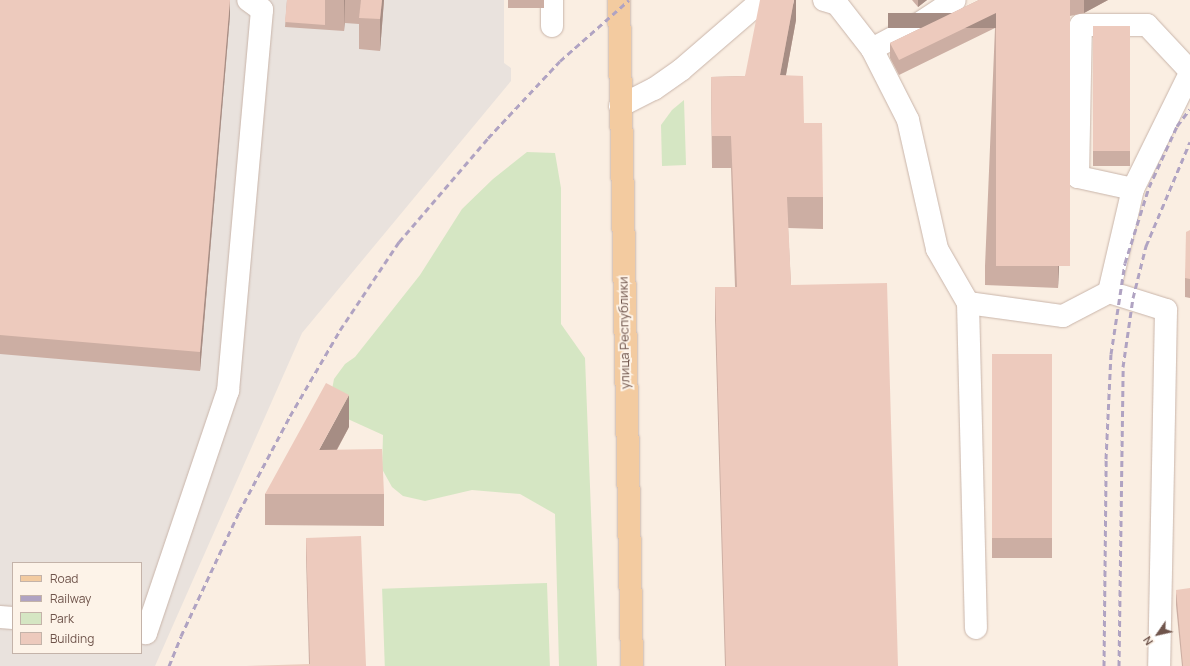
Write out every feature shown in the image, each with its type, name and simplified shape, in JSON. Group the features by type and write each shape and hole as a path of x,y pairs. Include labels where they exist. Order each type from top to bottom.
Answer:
{"main road":[{"name":"улица Республики","path":"619,0 632,666"}],"street":[{"path":"142,632 146,633 228,391 262,10 248,0"},
{"path":"552,0 552,26"},
{"path":"620,106 654,89 681,70 762,0"},
{"path":"824,0 837,4 872,49 908,120 937,248 968,303 976,628"},
{"path":"872,49 917,25 954,0"},
{"path":"1109,292 1133,188 1190,72 1147,25 1081,26 1078,177 1133,188"},
{"path":"968,303 1062,316 1109,292 1166,310 1159,666"},
{"path":"0,617 12,618"}],"shaded area":[{"path":"0,0 504,0 504,63 511,68 511,81 302,333 155,666 0,666"}],"green space":[{"path":"684,100 686,165 662,166 661,125 672,110"},
{"path":"527,152 555,153 561,188 561,324 585,358 597,666 559,666 555,514 520,494 472,490 425,501 403,496 392,487 382,469 383,435 328,410 334,379 345,364 355,357 420,275 462,209 493,179"},
{"path":"547,583 550,666 385,666 382,589"}],"building":[{"path":"0,0 230,0 200,352 0,335"},
{"path":"287,0 325,0 325,25 285,22"},
{"path":"361,0 382,0 380,19 359,18"},
{"path":"760,0 794,0 780,75 803,76 804,123 822,123 823,197 787,197 791,285 887,283 898,666 726,666 715,287 737,287 731,136 712,136 711,77 745,76"},
{"path":"979,0 996,0 996,13 899,60 890,43"},
{"path":"996,0 1070,0 1070,266 996,266"},
{"path":"1093,26 1130,26 1130,151 1093,151"},
{"path":"1190,230 1190,279 1185,278 1186,232"},
{"path":"992,354 1052,354 1052,538 992,538"},
{"path":"326,383 349,395 319,450 382,449 384,494 265,494"},
{"path":"361,536 366,666 246,666 310,664 306,538"},
{"path":"1190,588 1190,666 1183,666 1176,590"}],"railway":[{"path":"169,666 181,636 239,512 290,416 340,330 399,242 488,138 560,61 629,0"},
{"path":"1104,666 1106,459 1111,354 1125,263 1149,187 1177,126 1190,109"},
{"path":"1119,666 1123,367 1133,298 1146,246 1190,142"}]}
